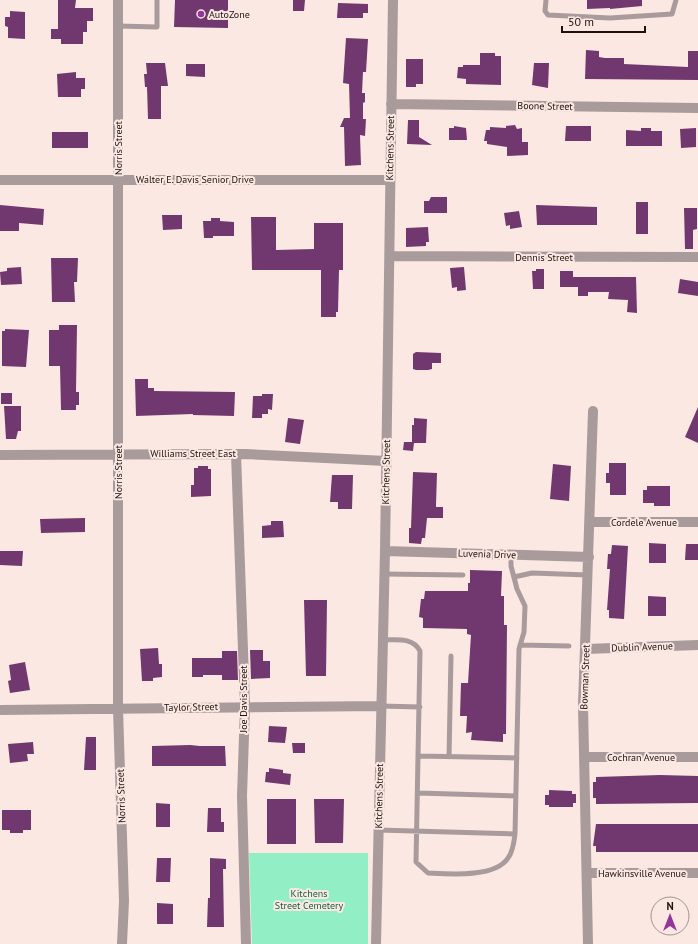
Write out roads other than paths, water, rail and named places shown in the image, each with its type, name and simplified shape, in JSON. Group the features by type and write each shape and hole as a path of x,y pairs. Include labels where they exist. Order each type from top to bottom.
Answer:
{"street":[{"name":"Norris Street","path":"118,0 118,708 124,902 122,944"},
{"name":"Kitchens Street","path":"376,944 385,551 393,0"},
{"name":"Boone Street","path":"391,104 698,108"},
{"name":"Walter E. Davis Senior Drive","path":"0,180 390,180"},
{"name":"Dennis Street","path":"390,256 698,257"},
{"name":"Bowman Street","path":"588,944 583,705 593,411"},
{"name":"Williams Street East","path":"0,455 118,453 236,454 386,461"},
{"name":"Joe Davis Street","path":"236,454 244,706 242,796 246,944"},
{"name":"Cordele Avenue","path":"590,522 698,522"},
{"name":"Luvenia Drive","path":"385,551 589,557"},
{"name":"Dublin Avenue","path":"586,649 698,645"},
{"name":"Taylor Street","path":"0,710 244,706 381,706"},
{"name":"Cochran Avenue","path":"585,757 698,757"},
{"name":"Hawkinsville Avenue","path":"587,873 698,873"}],"lane":[{"path":"118,26 157,27 157,0"},
{"path":"546,0 545,12 548,15 610,18 672,14 676,0"},
{"path":"655,8 656,15"},
{"path":"383,640 410,641 417,645 420,651 416,862 428,873 470,874 501,866 509,858 513,847 515,834 520,645 524,632 525,606 514,577 510,555"},
{"path":"514,577 532,573 588,575"},
{"path":"384,574 463,575"},
{"path":"520,645 569,646"},
{"path":"450,757 452,656"},
{"path":"381,706 420,707"},
{"path":"419,756 517,758"},
{"path":"418,793 516,796"},
{"path":"378,830 515,834"}],"place":[{"name":"AutoZone","path":"201,14"}],"park label":[{"name":"Kitchens Street Cemetery","path":"309,898"}]}
